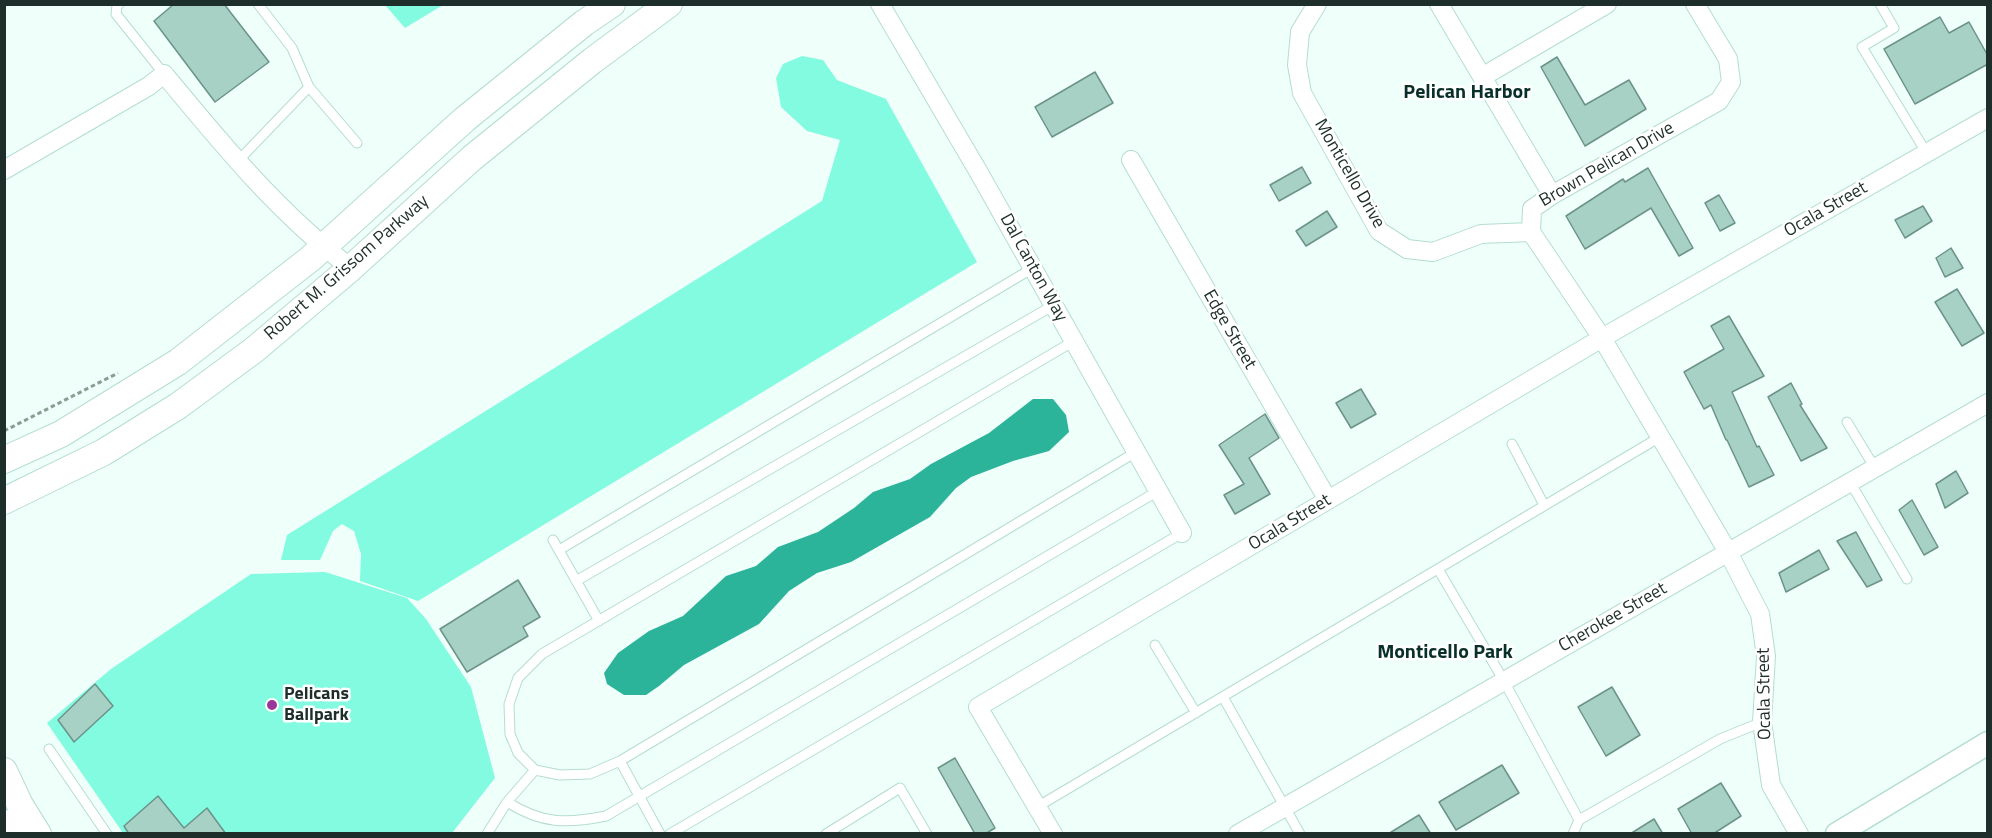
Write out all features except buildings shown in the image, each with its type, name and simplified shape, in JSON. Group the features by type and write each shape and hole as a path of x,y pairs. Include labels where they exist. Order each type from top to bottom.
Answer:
{"main road":[{"name":"Robert M. Grissom Parkway","path":"4,460 61,434 178,362 323,247 465,119 584,23 612,4"},
{"name":"Robert M. Grissom Parkway","path":"4,501 104,452 178,406 254,350 351,268 472,158 592,61 669,4"},
{"path":"4,771 20,805 38,834"},
{"path":"4,823 11,834"}],"street":[{"name":"Dal Canton Way","path":"880,4 1033,268 1182,533"},
{"name":"Monticello Drive","path":"1317,4 1300,32 1297,65 1302,93 1379,231 1407,249 1433,252 1481,234 1531,232"},
{"path":"1439,4 1552,195"},
{"path":"1482,77 1607,4"},
{"name":"Brown Pelican Drive","path":"1602,338 1531,232 1532,210 1552,195 1719,101 1731,82 1728,59 1695,4"},
{"path":"4,170 149,86 165,74 255,181 323,247 351,268"},
{"name":"Ocala Street","path":"1038,807 978,707 1602,338 1988,118"},
{"name":"Edge Street","path":"1131,160 1328,500"},
{"name":"Ocala Street","path":"1602,338 1728,552 1760,614 1766,656 1762,722 1771,785 1799,834"},
{"name":"Cherokee Street","path":"1238,834 1988,403"},
{"path":"1837,834 1988,743"},
{"path":"1038,807 1053,834"}],"lane":[{"path":"119,4 116,15 165,74"},
{"path":"258,4 292,48 309,87 357,143"},
{"path":"1880,4 1894,28 1862,47 1926,152"},
{"path":"238,161 309,87"},
{"path":"559,550 1033,268"},
{"path":"576,581 1054,305"},
{"path":"1074,341 542,654 518,678 509,704 510,734 518,753 534,770 560,775 590,774 620,761 1136,452"},
{"path":"1847,422 1875,468"},
{"path":"1038,807 1660,437"},
{"path":"1512,444 1544,505"},
{"path":"1850,482 1906,579"},
{"path":"507,802 524,813 549,821 578,822 606,816 1158,491"},
{"path":"670,834 1182,533"},
{"path":"553,540 600,621"},
{"path":"1438,569 1504,681 1579,820"},
{"path":"1155,645 1196,713"},
{"path":"1223,697 1300,834"},
{"path":"1573,834 1579,820 1720,739 1762,722"},
{"path":"49,749 107,834"},
{"path":"620,761 660,834"},
{"path":"487,834 507,802 534,770"},
{"path":"826,834 900,788 927,834"}],"shaded area":[{"path":"385,5 443,5 405,28"},
{"path":"802,56 823,60 837,80 886,99 977,262 418,601 360,581 361,554 354,531 342,524 333,531 320,560 281,560 287,535 822,201 840,140 807,131 781,107 776,78 783,64"},
{"path":"1033,399 1053,399 1066,415 1069,432 1049,451 1013,461 971,477 956,488 930,517 851,562 817,573 789,591 759,624 684,665 646,695 624,695 607,684 604,673 618,653 649,631 683,616 726,576 756,566 778,547 818,532 873,492 910,479 931,464 989,433"},
{"name":"Pelicans Ballpark","path":"325,572 407,598 426,619 471,687 495,778 452,833 123,833 47,723 111,669 251,574"}],"place":[{"name":"Pelicans Ballpark","path":"272,705"}],"district":[{"name":"Pelican Harbor","path":"1467,93"},
{"name":"Monticello Park","path":"1445,653"}]}
